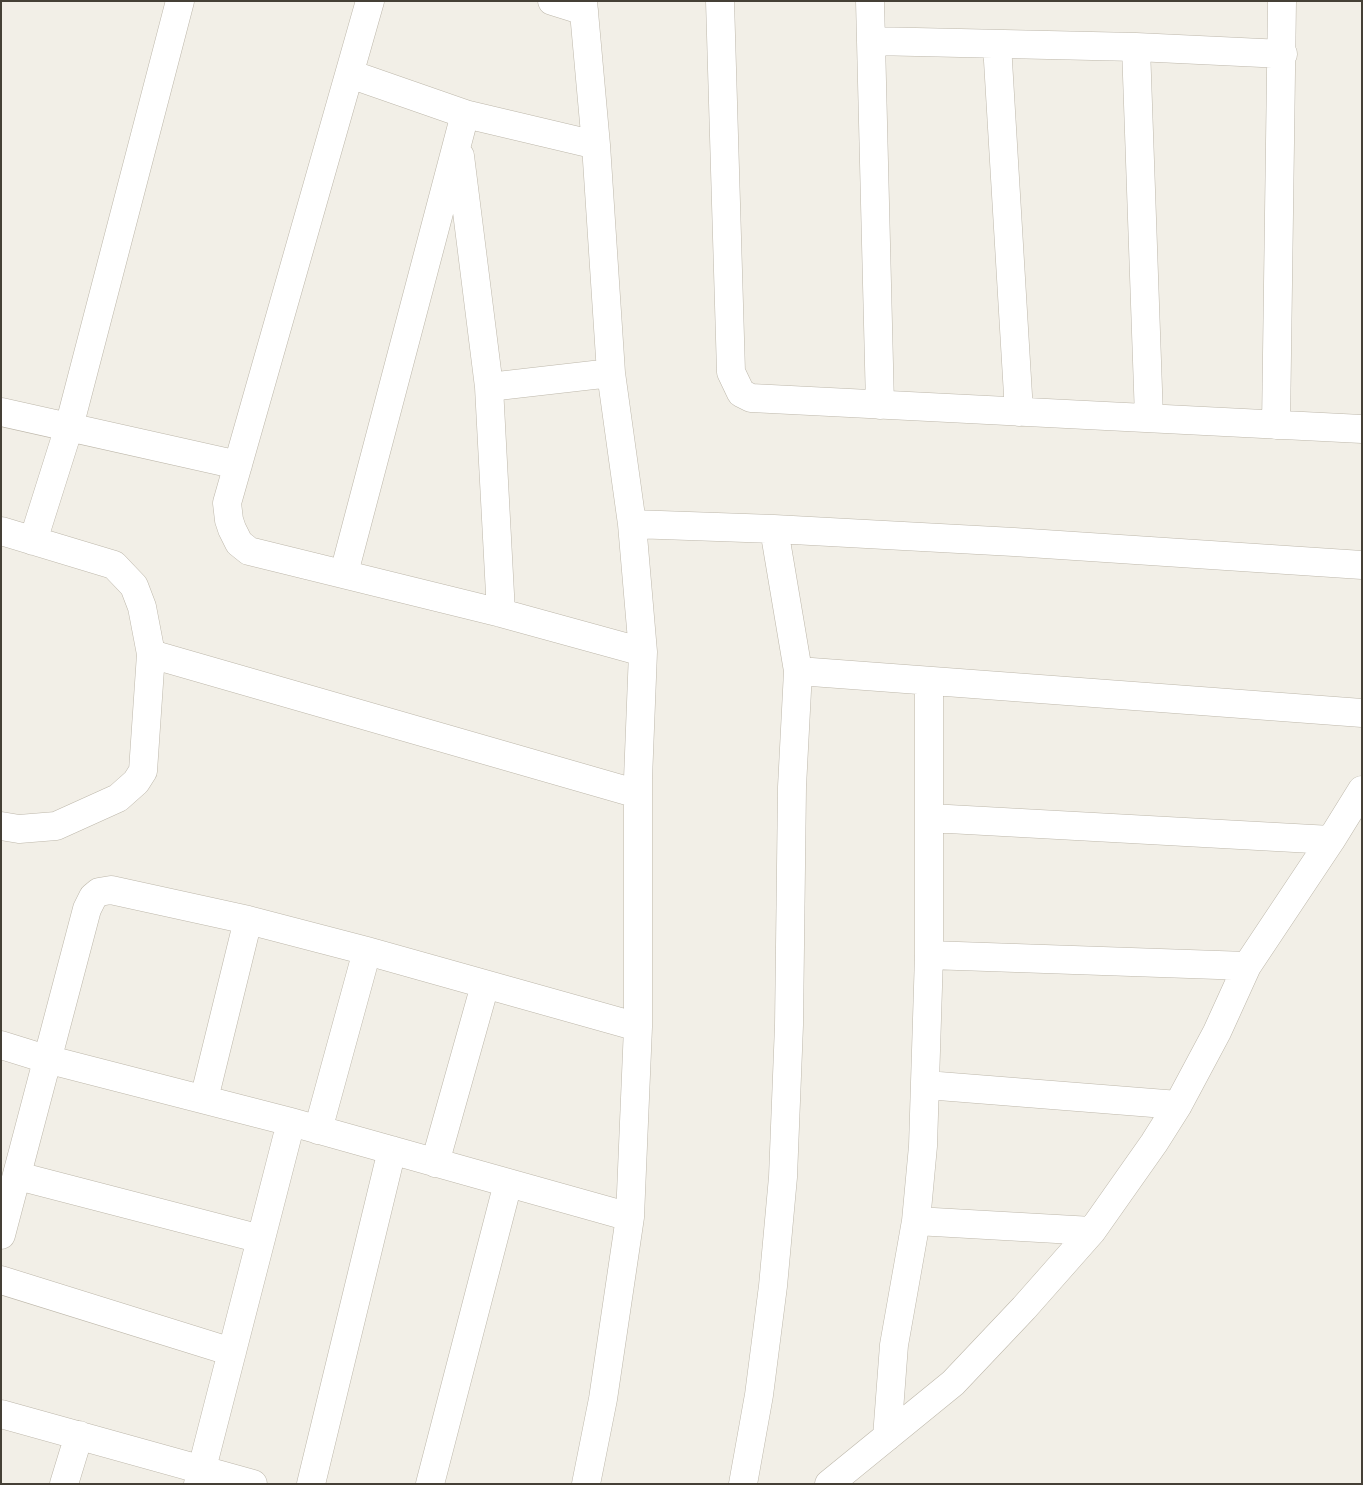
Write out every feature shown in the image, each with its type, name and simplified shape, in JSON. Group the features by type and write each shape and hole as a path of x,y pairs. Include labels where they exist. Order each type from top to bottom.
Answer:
{"street":[{"path":"33,540 69,427 180,1"},
{"path":"370,1 238,465 228,503 229,520 239,543 249,551 501,613 643,652"},
{"path":"552,1 583,6 596,146 612,373 632,524 643,652 638,794 638,1027 630,1217 603,1399 586,1484"},
{"path":"720,1 732,372 736,385 741,392 751,398 1362,429"},
{"path":"870,1 880,405"},
{"path":"1276,425 1282,1"},
{"path":"872,41 1136,47 1282,54"},
{"path":"997,44 1019,412"},
{"path":"1136,47 1149,418"},
{"path":"350,74 465,114 596,146"},
{"path":"344,573 465,114"},
{"path":"458,142 489,387 501,613"},
{"path":"489,387 612,373"},
{"path":"1,412 238,465"},
{"path":"632,524 1004,541 1362,565"},
{"path":"744,1484 759,1395 773,1286 783,1177 789,1025 792,787 798,671 774,529"},
{"path":"1,531 114,565 134,586 142,607 151,654 143,771 136,782 118,798 56,826 20,829 1,826"},
{"path":"151,654 638,794"},
{"path":"798,671 1362,713"},
{"path":"887,1437 894,1345 916,1221 923,1146 929,955 929,681"},
{"path":"829,1484 953,1384 1092,1231 1149,1151 1178,1105 1216,1032 1247,966 1362,790"},
{"path":"930,818 1331,840"},
{"path":"1,1235 87,909 93,897 99,892 111,890 248,920 367,951 638,1027"},
{"path":"204,1099 248,920"},
{"path":"318,1130 367,951"},
{"path":"929,955 1247,966"},
{"path":"436,1163 485,985"},
{"path":"1,1045 46,1059 291,1122 630,1217"},
{"path":"926,1085 1178,1105"},
{"path":"200,1477 291,1122"},
{"path":"312,1484 392,1150"},
{"path":"18,1176 261,1239"},
{"path":"430,1484 508,1183"},
{"path":"916,1221 1092,1231"},
{"path":"1,1280 232,1352"},
{"path":"1,1414 78,1435 200,1477 253,1484"},
{"path":"64,1484 78,1435"}]}
